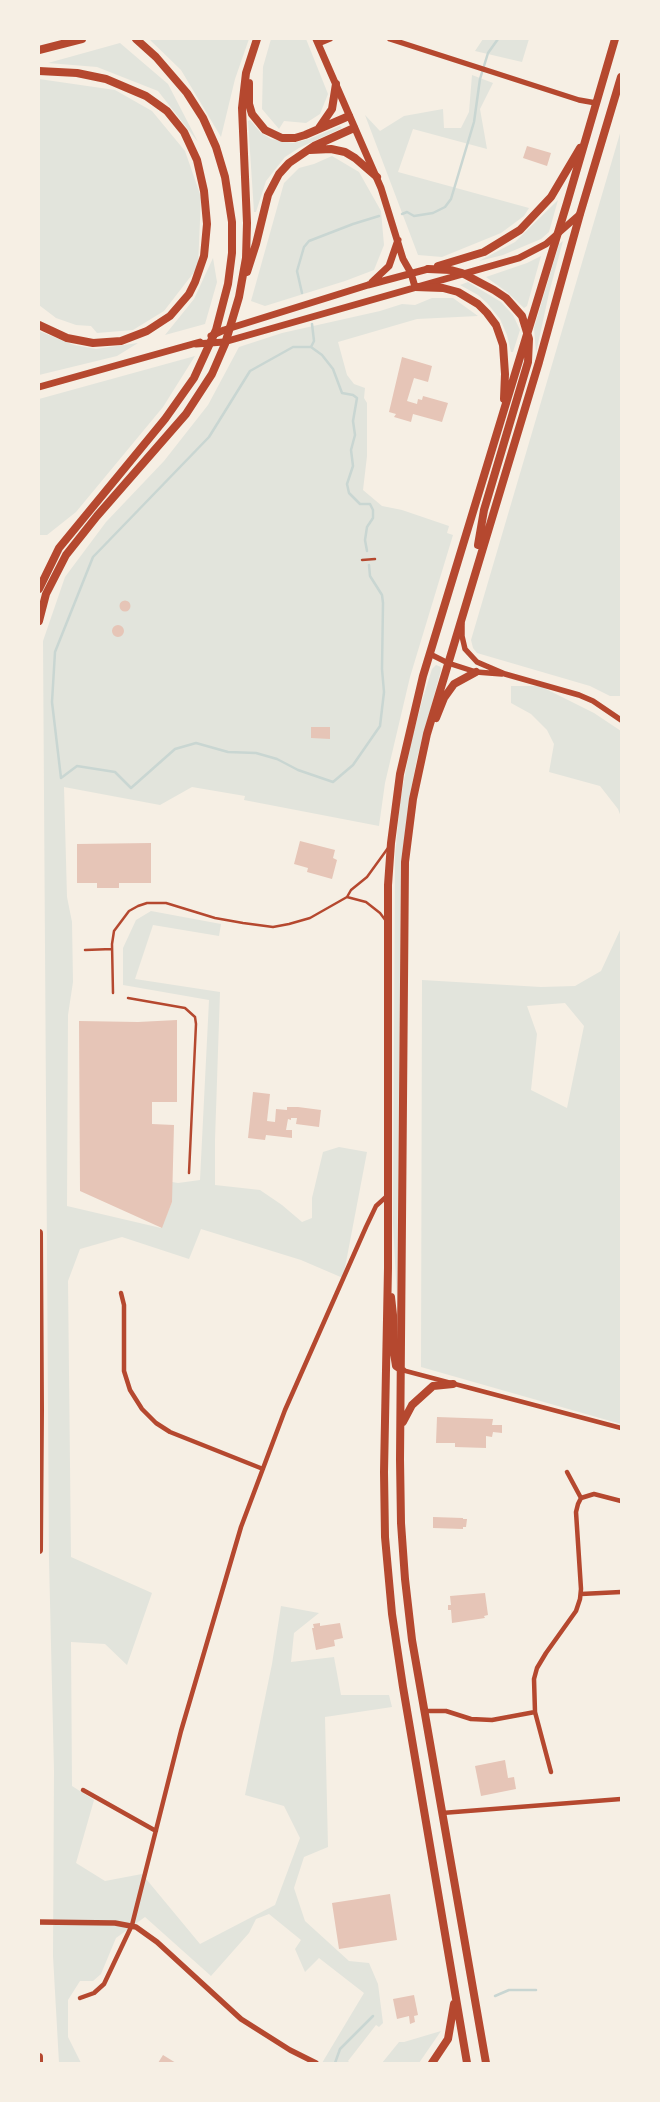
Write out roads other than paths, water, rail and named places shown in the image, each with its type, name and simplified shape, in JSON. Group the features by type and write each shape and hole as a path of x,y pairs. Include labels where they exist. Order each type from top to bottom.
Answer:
{"highway":[{"path":"39,50 82,39"},
{"path":"39,589 59,548 165,419 194,378 210,346 225,301 232,253 232,222 228,191 221,161 203,118 187,93 167,68 136,39"},
{"path":"468,2063 403,1687 389,1584 384,1472 388,1268 388,925 391,843 400,774 421,686 615,39"},
{"path":"256,40 248,93 252,114 265,130 282,138 295,138 349,116"},
{"path":"239,297 246,258 247,223 242,108 246,74 256,40"},
{"path":"39,71 77,73 106,79 146,96 167,111 184,132 196,160 204,191 207,224 204,256 192,288 170,316 147,331 121,340 93,343 67,338 39,325"},
{"path":"486,2063 424,1711 405,1588 401,1523 406,862 413,799 424,745 539,362 580,214 621,77"},
{"path":"318,130 332,109 336,84"},
{"path":"39,621 46,594 66,555 97,516 180,421 212,374 231,328 256,244 266,202 273,184 286,166 314,146 354,128"},
{"path":"428,269 484,252 520,230 551,197 585,141"},
{"path":"310,150 331,149 345,152 356,158 377,177"},
{"path":"428,269 451,270 482,283 506,298 522,316 528,330 530,346 528,362 484,510 473,579"},
{"path":"415,287 443,288 464,294 478,304 491,319 500,335 504,351 503,413"},
{"path":"424,745 450,688 460,679 476,672"},
{"path":"39,1233 39,1550"},
{"path":"388,1268 393,1315 393,1347 396,1366 402,1370"},
{"path":"402,1426 412,1405 426,1391 440,1384 453,1384"},
{"path":"432,2063 448,2039 453,2018 455,1992"},
{"path":"39,2057 39,2063"}],"main road":[{"path":"317,41 377,177 403,259 415,287"},
{"path":"39,387 196,344 224,342 519,258 557,235 580,214"},
{"path":"368,285 378,278 389,266 398,239"},
{"path":"196,344 224,330 368,285 428,269"}],"street":[{"path":"317,41 330,39"},
{"path":"390,39 579,100 596,103"},
{"path":"463,612 462,636 465,649 477,662 505,674 579,695 593,701 621,720"},
{"path":"430,654 448,663 476,672 505,674"},
{"path":"80,1998 94,1993 104,1984 132,1925 181,1731 225,1577 285,1410 376,1206 387,1196"},
{"path":"121,1293 124,1305 124,1371 130,1390 142,1409 156,1423 170,1432 263,1469"},
{"path":"402,1370 621,1428"},
{"path":"551,1772 535,1712 534,1684 537,1668 576,1611 581,1594 576,1512 581,1498 567,1472"},
{"path":"581,1498 594,1494 621,1501"},
{"path":"581,1594 621,1592"},
{"path":"424,1711 446,1711 472,1719 492,1720 535,1712"},
{"path":"83,1790 156,1831"},
{"path":"442,1813 621,1799"},
{"path":"39,1922 132,1925 157,1942 242,2019 316,2063"}],"lane":[{"path":"362,560 375,559"},
{"path":"113,993 112,949 114,931 129,911 147,903 166,903 215,918 273,927 310,918 347,897 378,865 391,843"},
{"path":"347,897 361,899 372,905 388,925"},
{"path":"85,950 112,949"},
{"path":"128,998 185,1008 195,1017 190,1173"}],"waterway":[{"path":"402,214 407,212 414,216 433,213 445,207 451,199 474,122 480,79 488,53 498,39"},
{"path":"302,293 297,271 304,247 309,241 379,216"},
{"path":"312,324 314,341 311,347 322,355 333,369 342,393 353,395 357,398 353,421 355,435 351,450 353,466 347,484 349,493 360,504 370,504 373,510 373,518 367,527 365,540 367,551"},
{"path":"311,347 293,347 250,371 209,437 93,557 55,652 52,702 61,778 77,766 115,772 131,788 175,749 196,743 228,752 256,753 277,759 298,770 333,782 353,765 380,726 384,692 382,669 383,603 382,595 370,576 369,565"},
{"path":"495,1996 509,1990 536,1990"},
{"path":"335,2063 340,2049 373,2016"}]}
